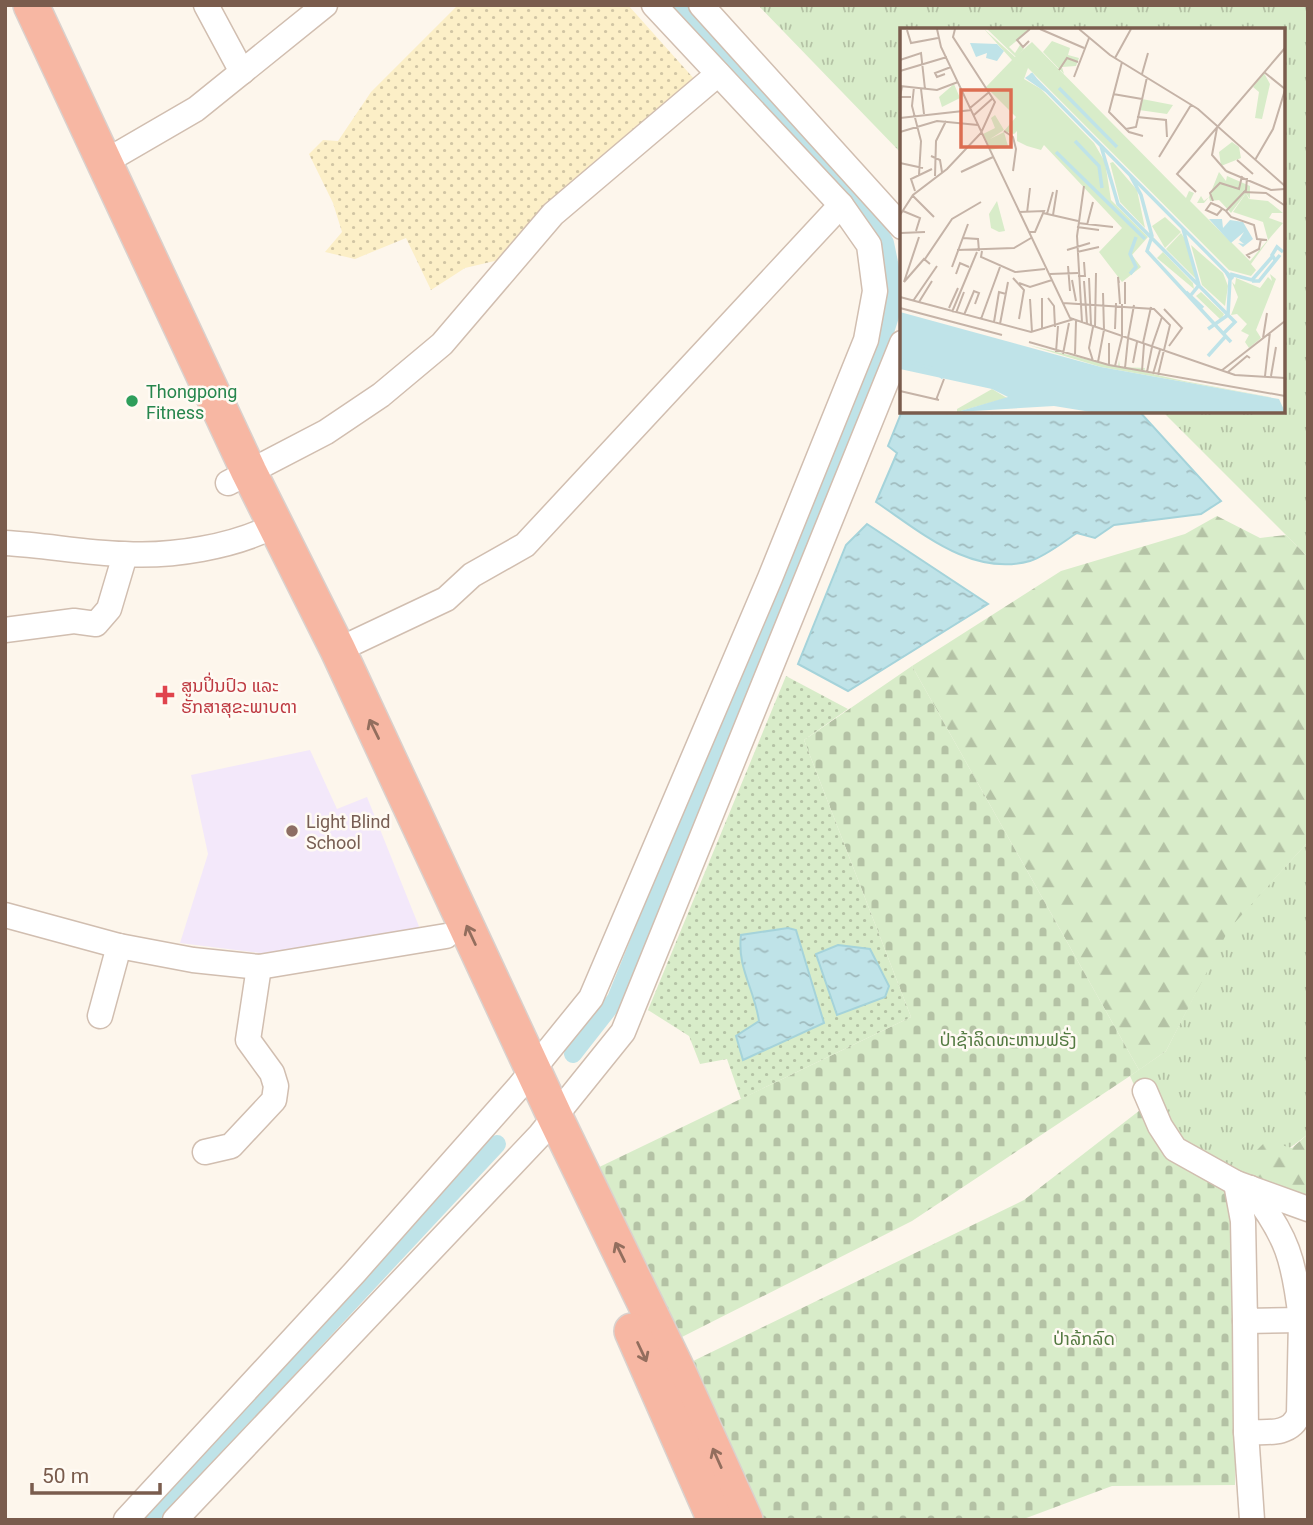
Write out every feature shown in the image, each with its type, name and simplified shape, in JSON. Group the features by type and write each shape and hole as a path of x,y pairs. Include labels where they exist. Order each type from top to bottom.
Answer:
{"highway":[{"path":"6,5 238,477 266,530 338,650 547,1126 715,1520"},
{"path":"31,5 103,163 238,477"},
{"path":"266,530 446,936 526,1079"},
{"path":"547,1126 675,1364 745,1520"}],"street":[{"path":"206,5 242,72"},
{"path":"126,1520 355,1272 526,1079 591,998 770,578 866,340 875,291 869,245 841,205 654,5"},
{"path":"701,5 900,226"},
{"path":"103,163 196,109 324,6"},
{"path":"238,477 326,432 381,395 442,344 553,214 718,74"},
{"path":"338,650 446,598 472,575 525,545 841,205"},
{"path":"174,1520 547,1126 623,1032 900,348"},
{"path":"5,543 125,555 181,551 266,530"},
{"path":"5,630 74,621 96,624 109,609 125,555"},
{"path":"5,915 120,946 193,960 259,967 446,936"},
{"path":"100,1016 120,946"},
{"path":"205,1152 230,1146 274,1100 276,1086 272,1073 248,1040 259,967"},
{"path":"1145,1091 1160,1126 1175,1149 1243,1185 1308,1209"},
{"path":"1243,1185 1273,1217 1293,1259 1301,1320 1299,1413 1295,1424 1290,1429 1246,1433"},
{"path":"1243,1185 1246,1433 1252,1520"},
{"path":"1245,1321 1301,1320"}],"shaded area":[{"name":"Light Blind School","path":"310,750 337,809 367,797 420,929 269,954 180,943 208,854 191,775"}],"green space":[{"path":"758,5 1308,5 1308,557 1164,413 1285,413 1285,28 900,28 900,152"},
{"path":"1217,516 1260,538 1286,535 1308,557 1308,842 1229,929 1166,1051 1139,1070 912,666 1061,571 1185,534"},
{"name":"ປ່າຊ້າລິດທະຫານຟຣັ່ງ","path":"912,666 1139,1070 912,1221 674,1341 591,1171 911,1017 804,740"},
{"path":"786,676 848,709 804,740 911,1017 741,1099 727,1059 700,1064 689,1036 648,1010"},
{"path":"1308,842 1308,1134 1252,1173 1236,1188 1144,1107 1130,1076 1166,1051 1228,929"},
{"name":"ປ່າລ້ກລົດ","path":"1144,1107 1236,1188 1235,1485 1112,1486 1021,1520 759,1520 685,1365 1024,1200"},
{"path":"1308,1134 1308,1198 1247,1176 1251,1156 1266,1141 1292,1148"}],"sand":[{"path":"458,5 628,5 696,81 503,259 465,268 431,290 406,238 355,259 325,252 342,232 333,203 309,154 323,140 338,141 371,92"}],"water":[{"path":"901,413 1141,413 1221,501 1201,514 1114,525 1095,538 1077,533 1030,561 987,563 948,549 876,502 897,453 888,446"},
{"path":"867,524 988,604 848,691 798,664 846,545"},
{"path":"788,928 796,930 824,1023 743,1060 736,1036 759,1021 741,958 741,935"},
{"path":"838,945 870,949 889,986 885,997 837,1015 816,954"}],"waterway":[{"path":"573,1054 616,999 878,354 896,297 885,243 858,196 679,5"},
{"path":"147,1520 497,1144"}],"place":[{"name":"Thongpong Fitness","path":"132,401"},
{"name":"ສູນປິ່ນປົວ ແລະ ຮັກສາສຸຂະພາບຕາ","path":"165,695"},
{"name":"Light Blind School","path":"292,831"}]}
